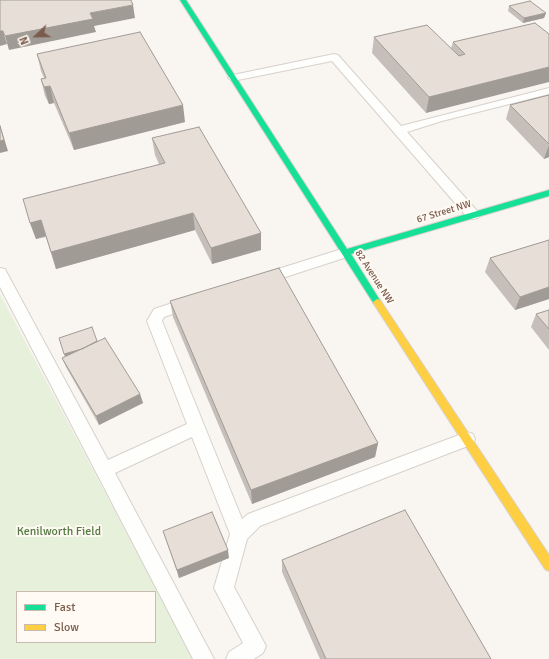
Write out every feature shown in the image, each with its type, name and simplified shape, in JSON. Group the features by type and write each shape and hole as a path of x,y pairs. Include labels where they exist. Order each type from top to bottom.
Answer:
{"street":[{"name":"82 Avenue NW","path":"183,0 549,565"},
{"name":"67 Street NW","path":"346,253 549,193"}],"lane":[{"path":"233,78 334,58 473,215"},
{"path":"398,131 438,119 549,91"},
{"path":"249,284 346,253"},
{"path":"0,273 204,659"},
{"path":"204,298 160,312 154,321 240,534"},
{"path":"104,470 197,427"},
{"path":"236,659 256,646 224,588 240,534 254,520 467,439"}],"green space":[{"name":"Kenilworth Field","path":"0,294 193,659 0,659"}],"building":[{"path":"0,0 131,0 133,5 90,13 93,19 5,36 3,31 0,31"},
{"path":"530,1 546,13 524,18 509,6"},
{"path":"535,23 549,34 549,67 429,97 374,37 427,25 459,56 465,54 453,42"},
{"path":"140,32 183,105 69,133 50,86 44,87 41,79 46,78 37,54"},
{"path":"549,95 549,144 510,105"},
{"path":"0,126 4,140 0,141"},
{"path":"199,127 261,233 211,248 193,213 51,252 41,220 30,223 23,199 165,163 152,138"},
{"path":"549,240 549,287 520,297 490,258"},
{"path":"279,268 378,443 251,490 170,301"},
{"path":"549,310 549,329 536,314"},
{"path":"92,327 97,341 82,349 64,354 59,338"},
{"path":"105,338 140,394 96,416 62,358"},
{"path":"405,510 491,659 326,659 282,560"},
{"path":"212,512 228,550 177,570 163,531"}],"traffic: fast":[{"path":"183,0 377,302"},
{"path":"345,253 549,193"}],"traffic: slow":[{"path":"377,302 549,565"}]}
